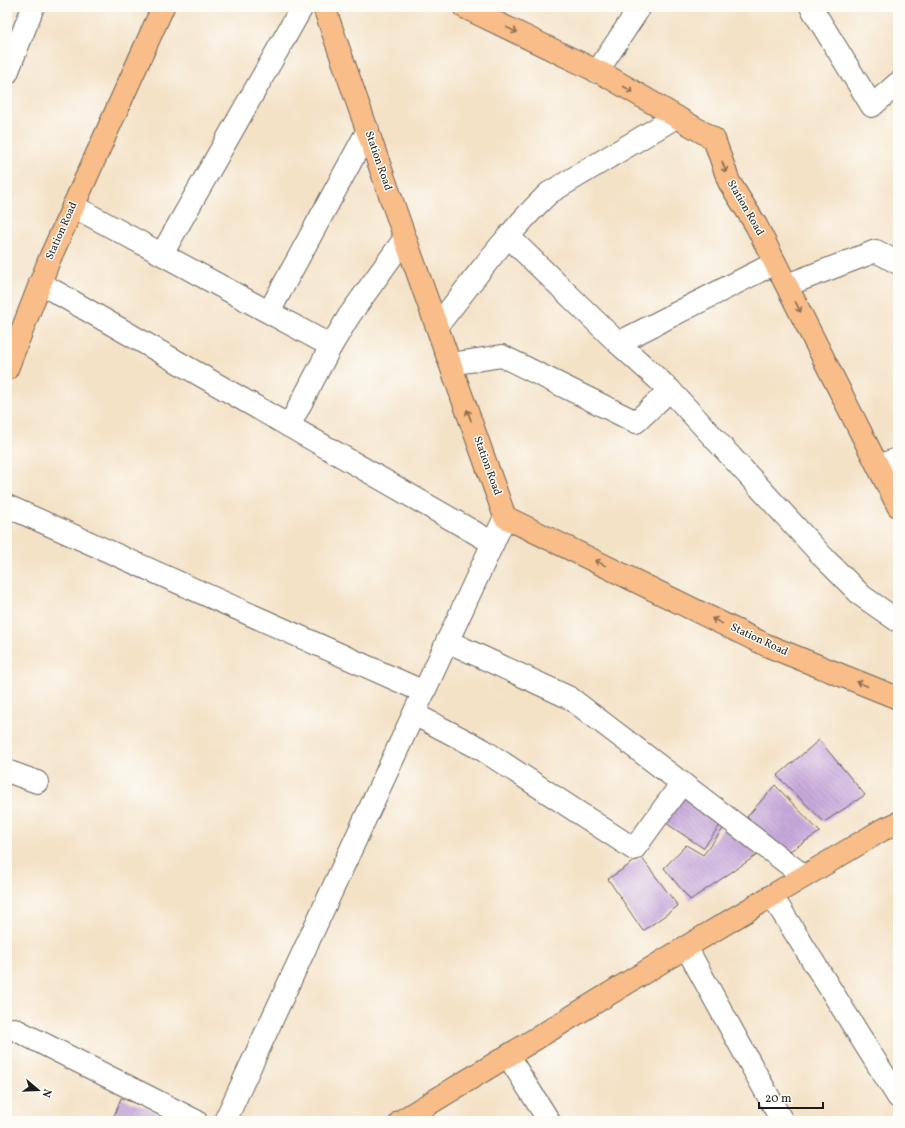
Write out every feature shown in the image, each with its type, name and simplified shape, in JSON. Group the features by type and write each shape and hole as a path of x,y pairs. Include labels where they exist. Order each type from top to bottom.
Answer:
{"main road":[{"name":"Station Road","path":"7,370 50,258 163,7"},
{"name":"Station Road","path":"324,7 505,517 766,645 898,698"},
{"name":"Station Road","path":"464,7 488,12 714,139 729,182 756,225 898,506"},
{"path":"401,1121 804,876 882,830 898,823"}],"street":[{"path":"7,73 33,7"},
{"path":"162,254 302,7"},
{"path":"597,72 640,7"},
{"path":"811,7 872,106 898,83"},
{"path":"437,326 509,237 549,193 676,117"},
{"path":"268,312 368,130"},
{"path":"73,206 331,346"},
{"path":"509,237 618,343 670,390 825,559 862,596 898,621"},
{"path":"289,426 331,346 349,316 405,238"},
{"path":"787,285 876,251 898,263"},
{"path":"618,343 775,263"},
{"path":"40,283 493,543"},
{"path":"451,364 502,356 636,422 670,390"},
{"path":"878,466 898,459"},
{"path":"7,506 424,692"},
{"path":"225,1121 505,517"},
{"path":"447,641 570,698 804,876"},
{"path":"414,714 483,750 634,849 682,783"},
{"path":"7,771 37,782"},
{"path":"772,896 896,1089"},
{"path":"686,947 782,1121"},
{"path":"14,1029 196,1121"},
{"path":"508,1056 549,1121"}],"building":[{"path":"819,740 865,795 824,822 777,776"},
{"path":"775,785 820,832 785,854 747,817"},
{"path":"687,791 724,820 703,848 663,821"},
{"path":"727,824 763,851 690,900 664,868 686,845 703,855"},
{"path":"641,857 678,906 643,931 608,879"},
{"path":"121,1098 180,1121 112,1121"}]}
